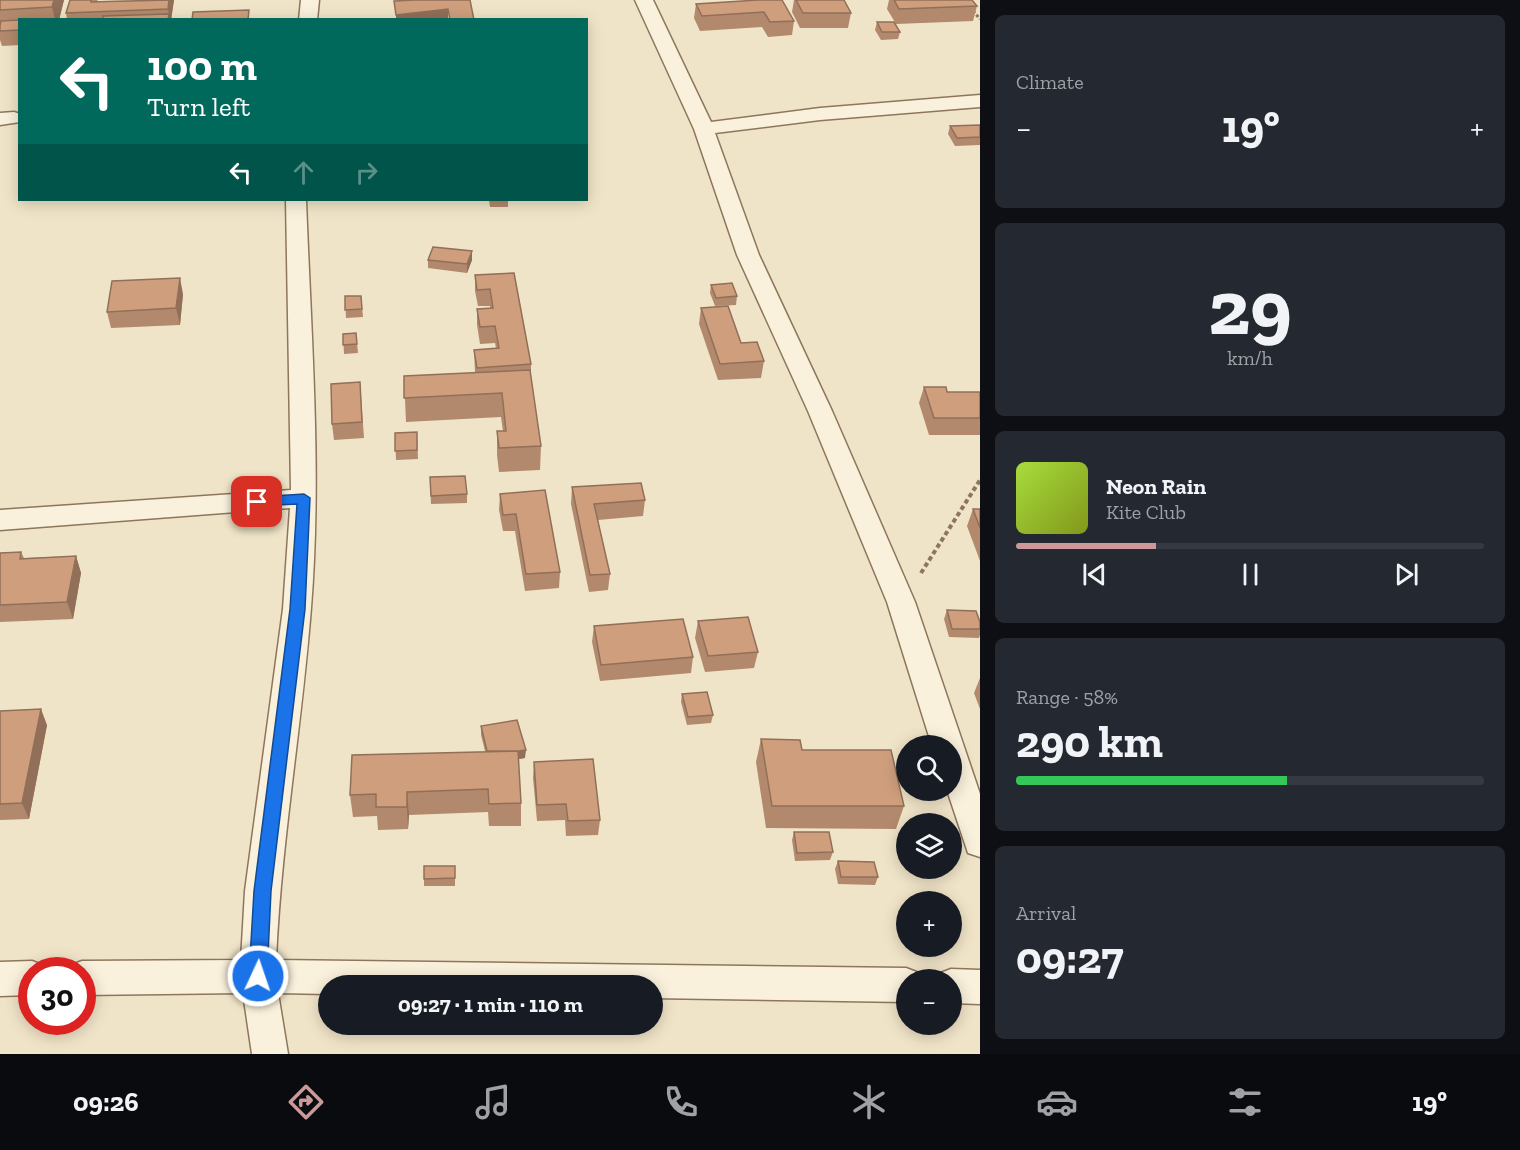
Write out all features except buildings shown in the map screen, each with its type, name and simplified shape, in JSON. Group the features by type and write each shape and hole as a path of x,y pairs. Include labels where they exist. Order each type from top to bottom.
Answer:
{"street":[{"path":"308,18 310,0"},
{"path":"644,0 704,129 748,255 820,411 902,602 944,735"},
{"path":"704,129 820,114 980,101"},
{"path":"270,1054 258,976 262,891 297,609 304,498 296,201"},
{"path":"0,520 304,498"},
{"path":"962,788 980,843"},
{"path":"96,978 258,976 896,985"},
{"path":"0,979 18,978"},
{"path":"962,986 980,987"}],"path":[{"path":"969,6 980,19"},
{"path":"902,602 980,480"}],"route":[{"path":"257,502 304,498 297,609 262,891 258,976"}]}
